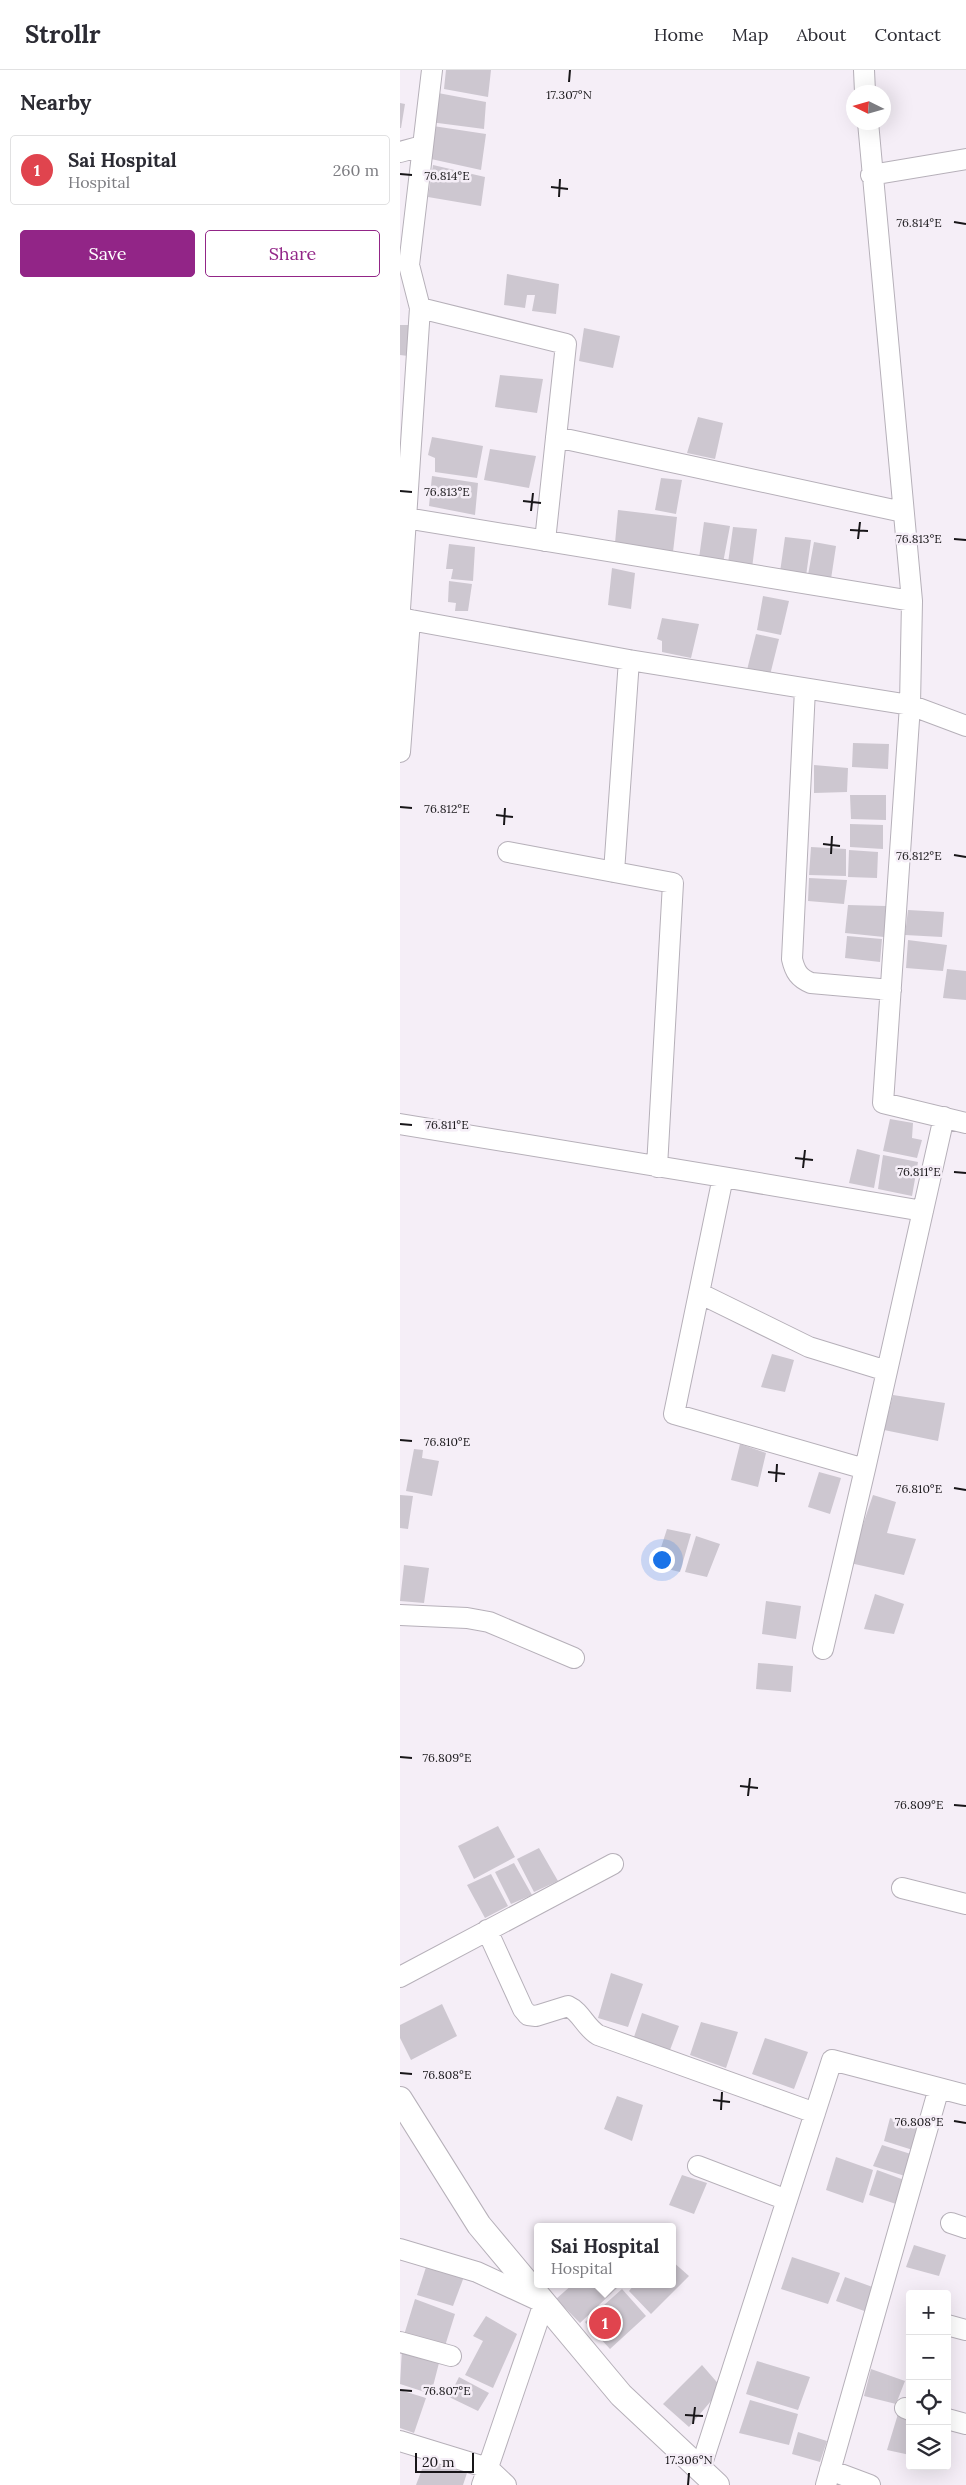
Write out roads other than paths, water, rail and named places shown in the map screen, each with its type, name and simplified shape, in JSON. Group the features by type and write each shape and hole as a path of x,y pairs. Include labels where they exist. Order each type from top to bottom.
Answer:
{"street":[{"path":"400,752 403,517 420,308 409,265 432,70"},
{"path":"864,70 865,85"},
{"path":"868,130 871,175 912,602 910,706 883,1103 966,1123"},
{"path":"400,152 422,146"},
{"path":"871,175 966,159"},
{"path":"420,308 566,344 545,541"},
{"path":"556,437 903,512"},
{"path":"403,517 912,602"},
{"path":"403,616 629,660 910,706 966,726"},
{"path":"614,872 629,660"},
{"path":"805,689 792,959 795,972 802,979 811,983 891,990"},
{"path":"508,852 673,883 657,1167"},
{"path":"822,1649 865,1469 944,1117"},
{"path":"400,1124 923,1211"},
{"path":"723,1178 674,1414 865,1469"},
{"path":"699,1293 809,1347 887,1371"},
{"path":"400,1615 467,1618 489,1622 574,1658"},
{"path":"400,1977 613,1864"},
{"path":"902,1888 966,1904"},
{"path":"487,1930 523,2009 528,2015 536,2016 568,2006 576,2010 589,2030 598,2035 815,2113"},
{"path":"400,2098 479,2225 621,2395 708,2478 787,2200 832,2060 966,2095"},
{"path":"870,2485 828,2477 939,2088"},
{"path":"698,2166 787,2200"},
{"path":"400,2248 477,2272 544,2303"},
{"path":"485,2476 544,2303"},
{"path":"951,2326 966,2330"},
{"path":"400,2342 451,2356"},
{"path":"951,2420 966,2424"},
{"path":"400,2441 506,2485"}],"place":[{"name":"Sai Hospital","path":"605,2323"}]}
